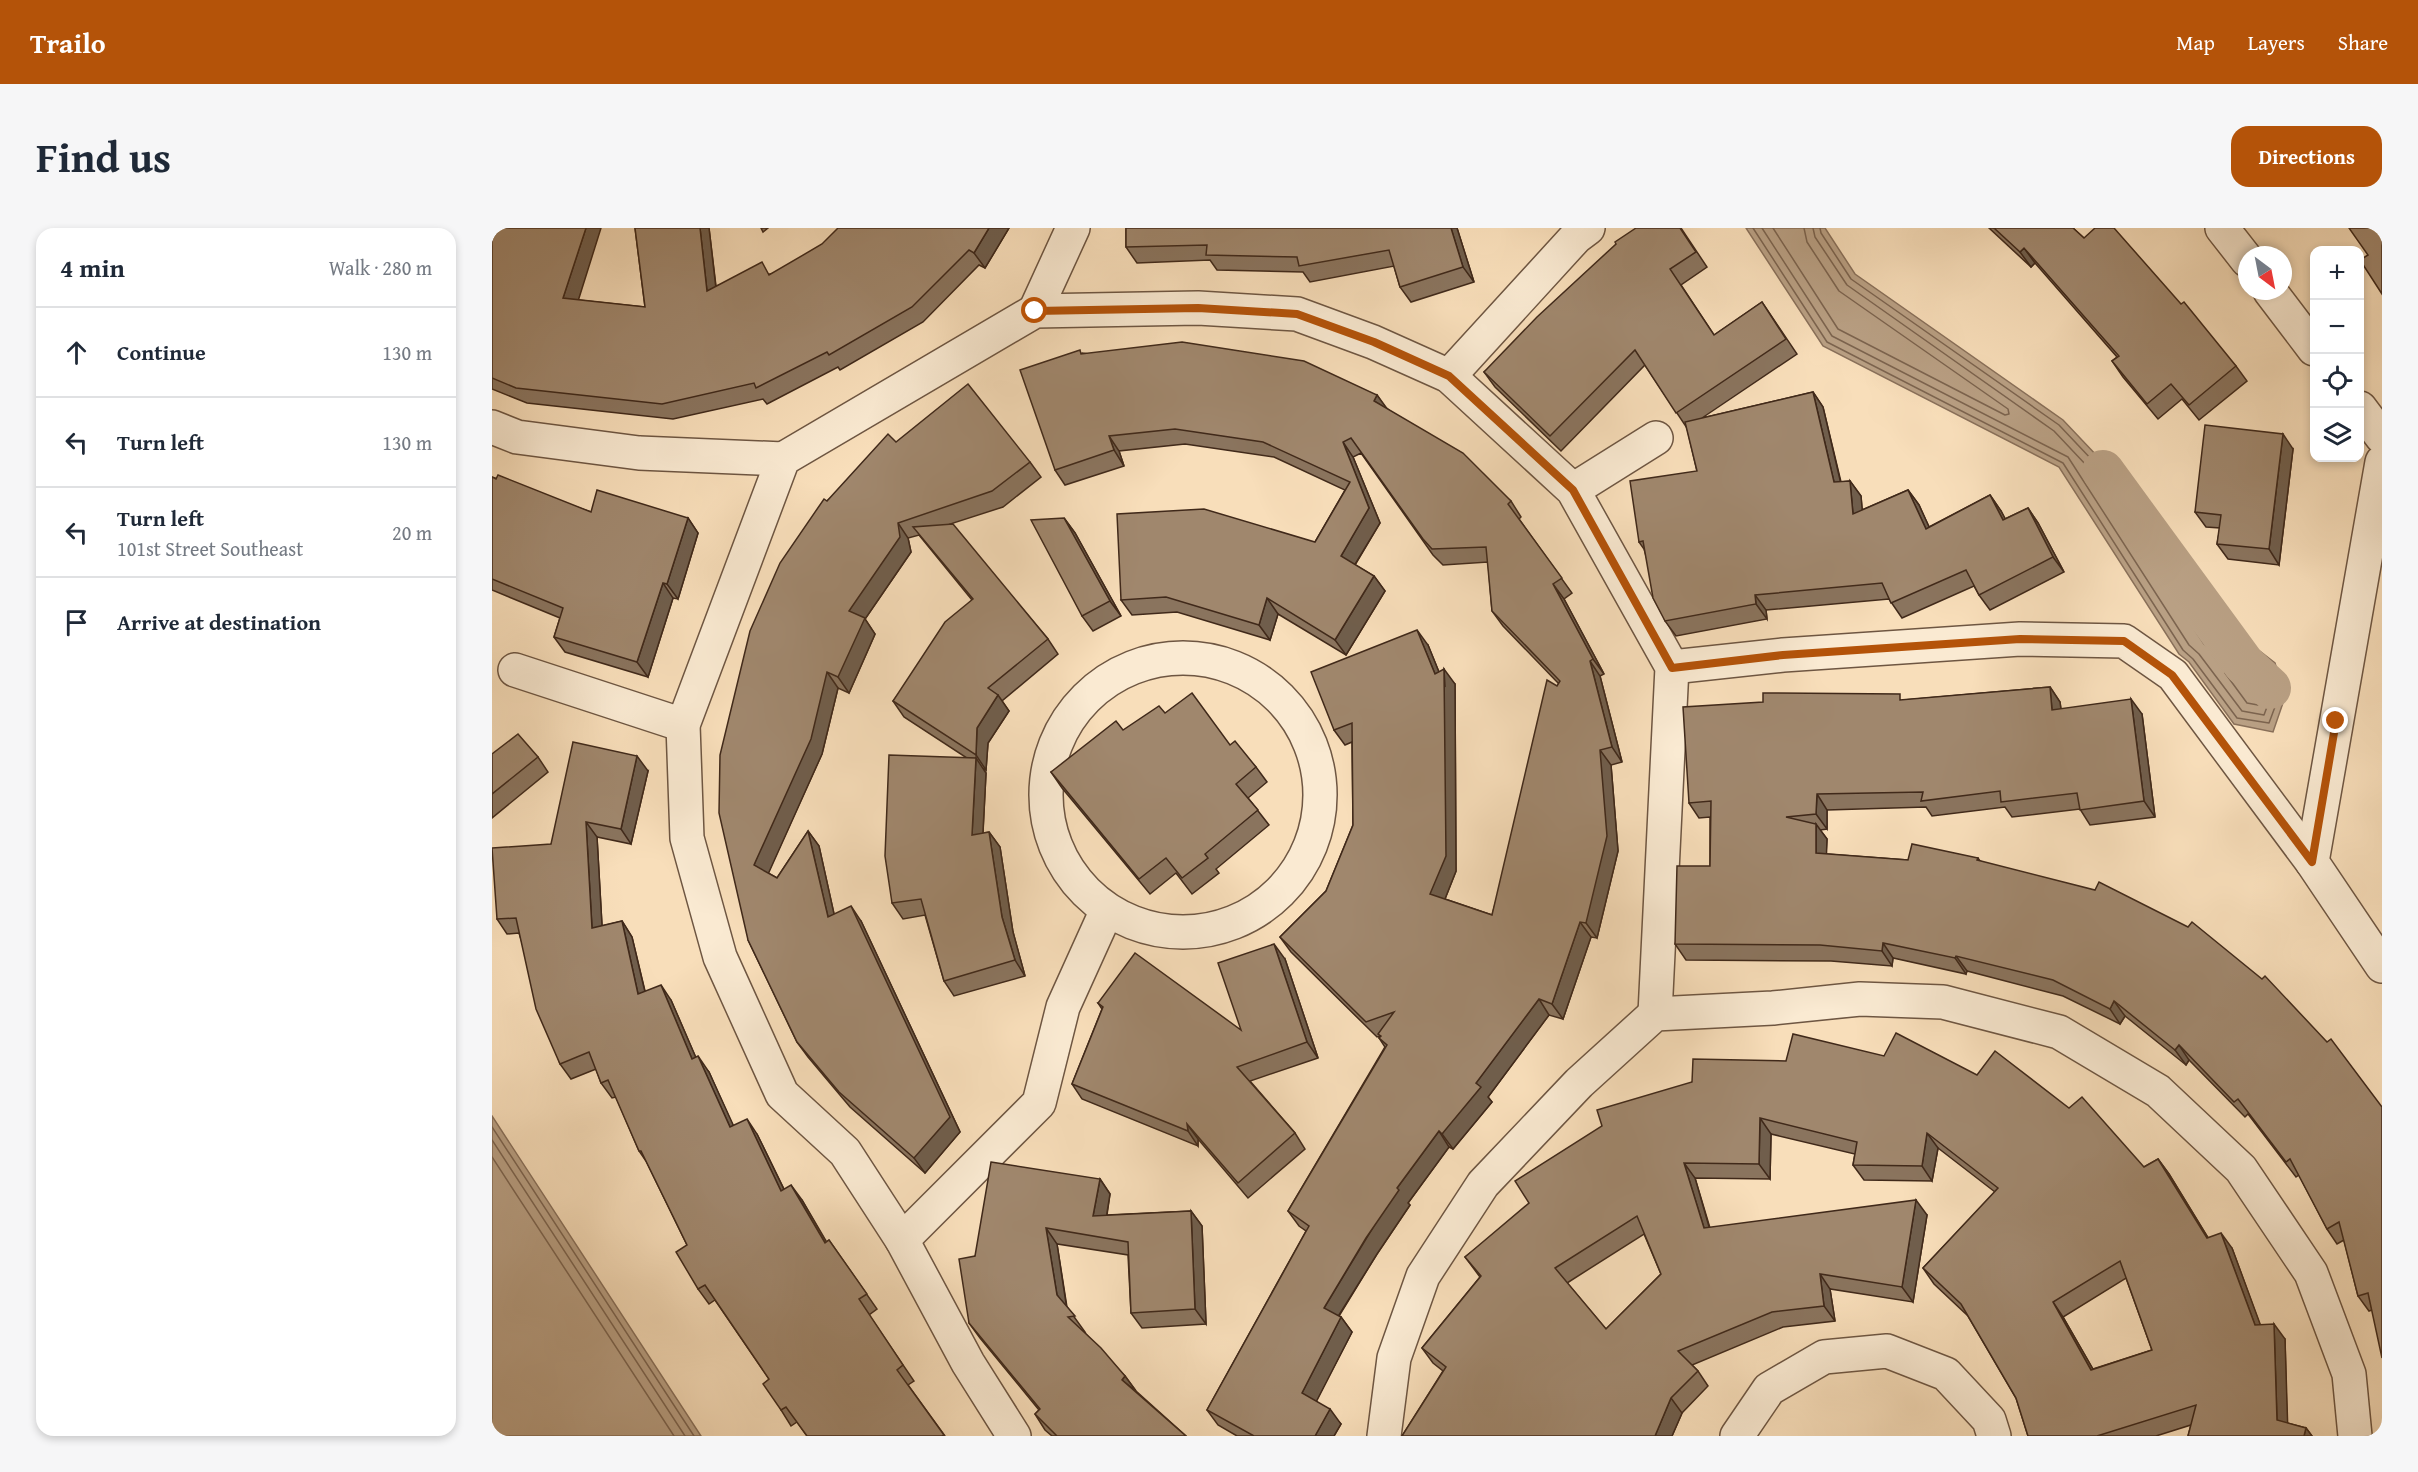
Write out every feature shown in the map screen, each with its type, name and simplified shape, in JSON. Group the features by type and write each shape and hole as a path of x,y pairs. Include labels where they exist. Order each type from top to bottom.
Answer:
{"street":[{"path":"1035,311 1073,228"},
{"path":"1449,376 1576,237 1588,228"},
{"path":"2222,228 2238,248"},
{"path":"2277,300 2310,344"},
{"path":"492,427 517,437 639,453 783,459 1035,311 1198,308 1297,314 1374,342 1449,376 1573,490 1672,668 1655,1014"},
{"path":"2364,413 2382,437"},
{"path":"1573,490 1656,438"},
{"path":"783,459 683,725 687,838 720,957 782,1094 845,1152 902,1240 968,1363 1014,1436"},
{"path":"2312,862 2382,462"},
{"path":"1672,668 1783,655 2020,639 2124,641 2172,675 2312,862 2382,966"},
{"path":"1177,657 1233,666 1282,697 1313,746 1322,803 1306,859 1269,904 1218,930 1160,932 1106,912 1066,871 1045,817 1048,759 1075,708 1120,672 1177,657"},
{"path":"515,670 683,725"},
{"path":"902,1240 1039,1103 1063,1007 1106,912"},
{"path":"1384,1436 1394,1358 1423,1275 1483,1184 1579,1083 1655,1014 1773,1008 1860,999 1943,1002 2059,1032 2158,1091 2241,1169 2311,1274 2349,1374 2355,1436"},
{"path":"1737,1436 1769,1389 1824,1357 1887,1351 1946,1374 1989,1420 1994,1436"}],"water":[{"path":"1746,228 1825,228 1855,274 2063,420 2098,457 2215,635 2229,646 2257,649 2275,663 2285,697 2273,732 2234,724 2189,662 2179,654 2059,467 1823,346"},
{"path":"492,1116 701,1436 492,1436"}],"building":[{"path":"492,228 586,228 563,298 645,307 635,228 700,228 707,291 762,262 769,275 822,244 838,228 989,228 974,253 969,250 912,307 829,355 827,352 756,388 754,383 662,404 516,388 492,378"},
{"path":"1126,228 1451,228 1463,267 1400,287 1389,250 1299,266 1297,257 1206,255 1207,245 1126,247"},
{"path":"1636,228 1680,228 1696,252 1670,269 1714,335 1762,302 1786,339 1676,413 1635,350 1550,436 1484,372 1537,317 1616,244 1615,242"},
{"path":"1994,228 2073,228 2084,238 2095,228 2114,228 2181,304 2184,302 2236,366 2189,405 2171,384 2147,404 2112,361 2119,356 2024,248 2020,252"},
{"path":"2349,228 2382,228 2382,294 2364,266 2364,258 2368,255 2364,246"},
{"path":"1182,342 1304,361 1377,395 1374,401 1463,453 1511,501 1508,504 1562,578 1553,584 1593,659 1590,661 1612,747 1600,750 1607,836 1586,923 1580,922 1552,1004 1539,999 1476,1083 1481,1087 1442,1134 1439,1131 1397,1188 1399,1190 1366,1238 1324,1308 1341,1317 1302,1393 1330,1409 1315,1436 1254,1436 1207,1410 1309,1226 1288,1211 1387,1045 1378,1034 1394,1012 1366,1022 1280,937 1326,891 1353,825 1352,723 1334,730 1311,672 1417,630 1435,674 1444,669 1446,856 1430,894 1492,915 1547,680 1557,686 1560,681 1492,611 1486,547 1432,549 1351,438 1343,442 1369,508 1341,556 1374,576 1335,640 1267,598 1259,625 1166,597 1121,600 1117,514 1204,509 1315,542 1350,482 1263,442 1175,429 1109,436 1114,450 1055,470 1020,370 1080,350 1081,354"},
{"path":"968,384 1030,462 992,491 898,523 900,537 849,611 865,618 838,677 827,672 811,739 754,865 777,878 808,831 828,917 851,906 950,1117 914,1158 839,1092 797,1042 748,940 719,813 720,755 750,631 780,563 824,499 827,501 888,434 896,442"},
{"path":"1813,392 1834,482 1850,481 1853,514 1908,490 1926,529 1990,495 2003,520 2028,508 2053,557 1979,595 1966,570 1891,603 1882,583 1755,595 1756,604 1665,621 1653,598 1643,541 1639,542 1630,481 1697,471 1685,422"},
{"path":"2205,425 2283,434 2269,549 2217,544 2221,515 2195,512"},
{"path":"498,475 591,512 597,490 688,518 667,584 663,583 637,662 554,637 563,608 492,579 492,477 496,479"},
{"path":"1064,518 1110,601 1082,616 1031,520"},
{"path":"953,524 1048,639 988,688 998,695 977,728 976,755 893,701 945,622 973,599 913,527"},
{"path":"2050,687 2052,710 2131,699 2144,801 2080,810 2077,793 2001,802 2000,791 1921,801 1923,792 1817,794 1816,814 1786,817 1816,824 1816,853 1908,860 1912,844 1978,858 1977,860 2095,890 2099,882 2188,927 2192,922 2262,979 2265,976 2327,1042 2331,1039 2382,1107 2382,1358 2368,1293 2358,1296 2339,1222 2327,1229 2290,1159 2286,1162 2238,1099 2234,1102 2179,1045 2175,1050 2114,1001 2110,1009 2053,980 1956,956 1955,958 1883,943 1882,951 1820,945 1675,944 1677,866 1710,866 1711,801 1689,803 1683,707 1763,702 1763,693 1900,694 1900,700"},
{"path":"1192,693 1230,745 1235,741 1256,767 1236,784 1258,810 1205,854 1208,858 1182,878 1166,858 1139,879 1051,772 1116,721 1123,730 1159,706 1165,713"},
{"path":"518,734 538,757 492,794 492,754"},
{"path":"573,742 637,756 621,829 586,822 592,928 622,921 638,994 661,985 692,1059 698,1056 730,1127 747,1119 781,1191 791,1185 825,1243 829,1240 867,1294 859,1299 903,1365 897,1370 944,1435 807,1436 786,1407 781,1410 763,1384 769,1379 705,1285 698,1289 676,1252 687,1245 639,1151 608,1080 601,1083 589,1052 560,1064 536,1009 516,918 497,919 492,848 551,844"},
{"path":"889,755 976,758 972,835 989,832 1002,917 1015,960 944,981 921,899 892,903 885,856"},
{"path":"1274,944 1307,1042 1237,1067 1295,1133 1238,1183 1187,1124 1188,1131 1072,1084 1103,1007 1098,1003 1135,953 1241,1030 1218,963"},
{"path":"1896,1033 1977,1075 1995,1051 2069,1108 2082,1097 2144,1167 2158,1159 2207,1238 2221,1233 2255,1325 2274,1324 2277,1420 2306,1428 2304,1436 2188,1436 2196,1405 2097,1436 2028,1436 2016,1398 1961,1304 1923,1268 1998,1188 1927,1133 1922,1166 1853,1165 1857,1142 1760,1118 1759,1164 1684,1163 1704,1228 1916,1200 1902,1287 1820,1274 1824,1306 1772,1312 1678,1351 1698,1371 1671,1398 1655,1436 1402,1436 1446,1367 1422,1348 1481,1276 1465,1257 1529,1203 1515,1181 1602,1126 1597,1110 1692,1082 1693,1059 1786,1061 1793,1034 1884,1056","holes":["1637,1216 1661,1274 1606,1329 1555,1268","2120,1261 2152,1350 2091,1370 2053,1302"]},
{"path":"991,1162 1100,1179 1093,1216 1191,1211 1195,1309 1131,1313 1128,1242 1046,1228 1057,1295 1075,1316 1068,1317 1101,1348 1125,1376 1122,1380 1186,1436 1057,1436 1035,1414 1040,1409 969,1323 959,1259 975,1256"}],"waterway":[{"path":"2103,471 2244,664 2270,688"}],"route":[{"path":"1035,311 1198,308 1297,314 1374,342 1449,376 1573,490 1672,668 1783,655 2020,639 2124,641 2172,675 2312,862 2336,721"}]}
